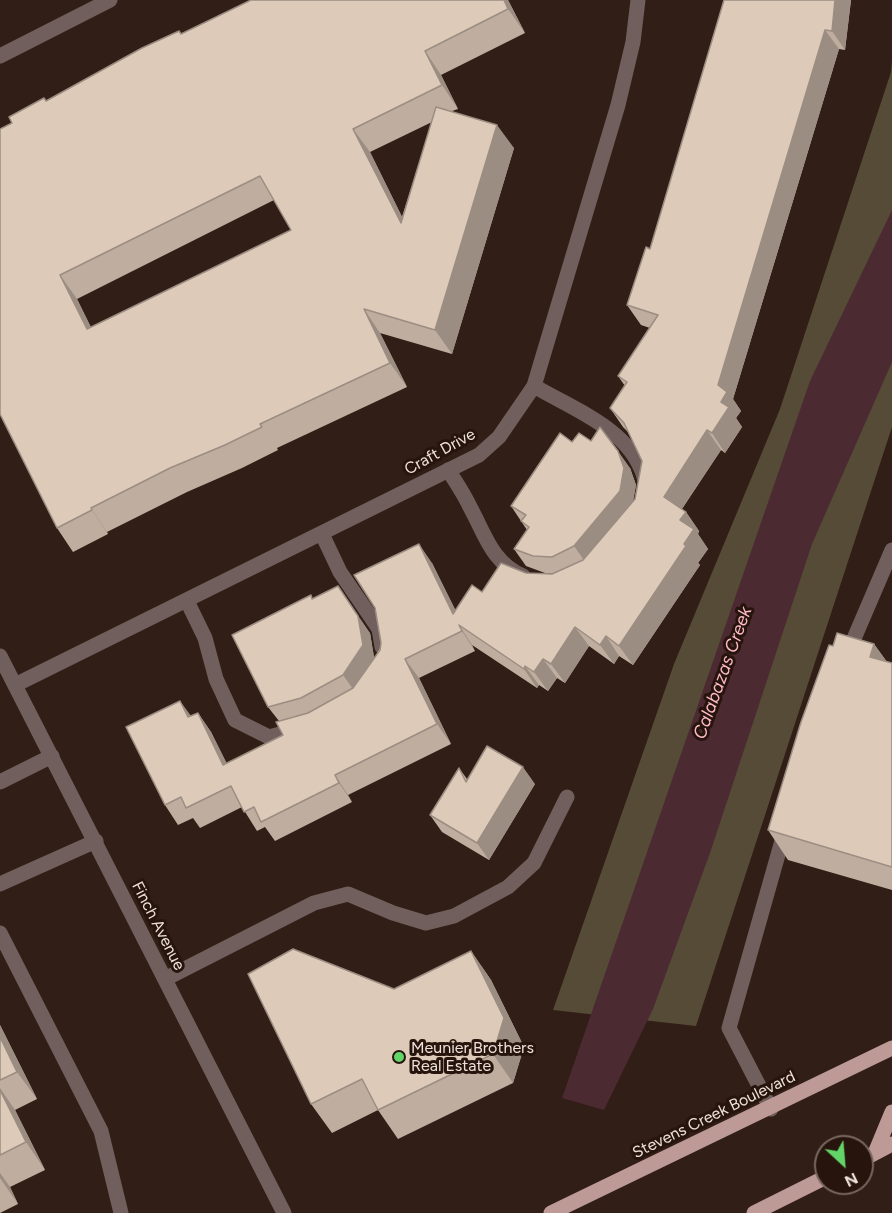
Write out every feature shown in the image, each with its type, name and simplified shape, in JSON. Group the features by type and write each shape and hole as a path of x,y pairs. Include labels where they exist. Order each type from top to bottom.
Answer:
{"main road":[{"name":"Stevens Creek Boulevard","path":"551,1213 892,1048"},
{"path":"874,1145 892,1112"},
{"path":"874,1153 892,1144"},
{"path":"754,1213 814,1183"}],"street":[{"path":"0,56 110,0"},
{"name":"Craft Drive","path":"15,685 479,455 499,437 534,386 618,105 633,42 638,0"},
{"path":"534,386 616,434 629,447 639,464 646,484 643,502"},
{"path":"448,470 471,507 488,546 502,562 519,574 535,580"},
{"path":"322,534 340,572 379,629 385,664"},
{"path":"841,670 892,550"},
{"path":"187,601 205,638 216,679 235,720 269,737 317,724"},
{"name":"Finch Avenue","path":"0,656 284,1213"},
{"path":"0,782 52,756"},
{"path":"165,979 314,903 348,894 393,913 426,923 454,916 508,887 534,863 567,797"},
{"path":"771,1108 729,1028 790,811"},
{"path":"0,884 96,841"},
{"path":"0,933 101,1131 121,1213"}],"shaded area":[{"path":"892,60 892,427 696,1026 553,1010 674,664 780,409 891,72"}],"water":[{"name":"Calabazas Creek","path":"892,210 892,362 812,544 710,853 653,1009 604,1110 562,1098 810,381"}],"building":[{"path":"251,0 504,0 508,9 425,51 442,85 353,129 401,223 436,107 497,125 435,330 364,309 390,363 260,424 262,427 225,445 170,468 57,528 0,414 0,129 12,123 9,117 44,98 46,101 142,48 179,31 181,34","holes":["260,176 291,230 87,329 60,275"]},
{"path":"724,0 835,0 832,31 825,30 718,385 727,392 721,402 729,407 712,433 707,430 664,497 686,512 680,520 694,529 684,544 686,546 619,646 606,636 600,645 575,627 551,664 543,659 534,672 525,666 524,669 459,625 462,631 405,659 437,724 335,775 339,783 261,822 254,807 244,812 231,786 186,808 181,797 165,805 126,727 180,701 188,717 198,713 223,765 283,735 276,722 308,713 353,688 380,650 381,643 375,608 354,575 419,544 453,614 472,585 482,592 501,563 526,573 552,574 583,560 635,499 642,461 624,423 610,408 627,382 618,376 658,315 627,305 646,247 650,249"},
{"path":"600,427 618,451 624,468 620,491 574,546 552,557 533,556 514,549 529,527 521,521 526,515 511,506 560,433 572,442 579,433 591,441"},
{"path":"338,586 358,616 363,645 343,675 301,698 268,707 232,635 311,595 312,599"},
{"path":"837,633 874,644 870,657 892,663 892,867 768,830 801,722 829,645 833,646"},
{"path":"487,746 523,767 477,843 430,815 459,768 466,782"},
{"path":"293,949 394,989 471,951 504,1018 493,1054 378,1110 362,1079 311,1104 248,974"},
{"path":"0,1037 17,1072 0,1080"},
{"path":"0,1090 26,1142 0,1155"}],"place":[{"name":"Meunier Brothers Real Estate","path":"399,1057"}]}
